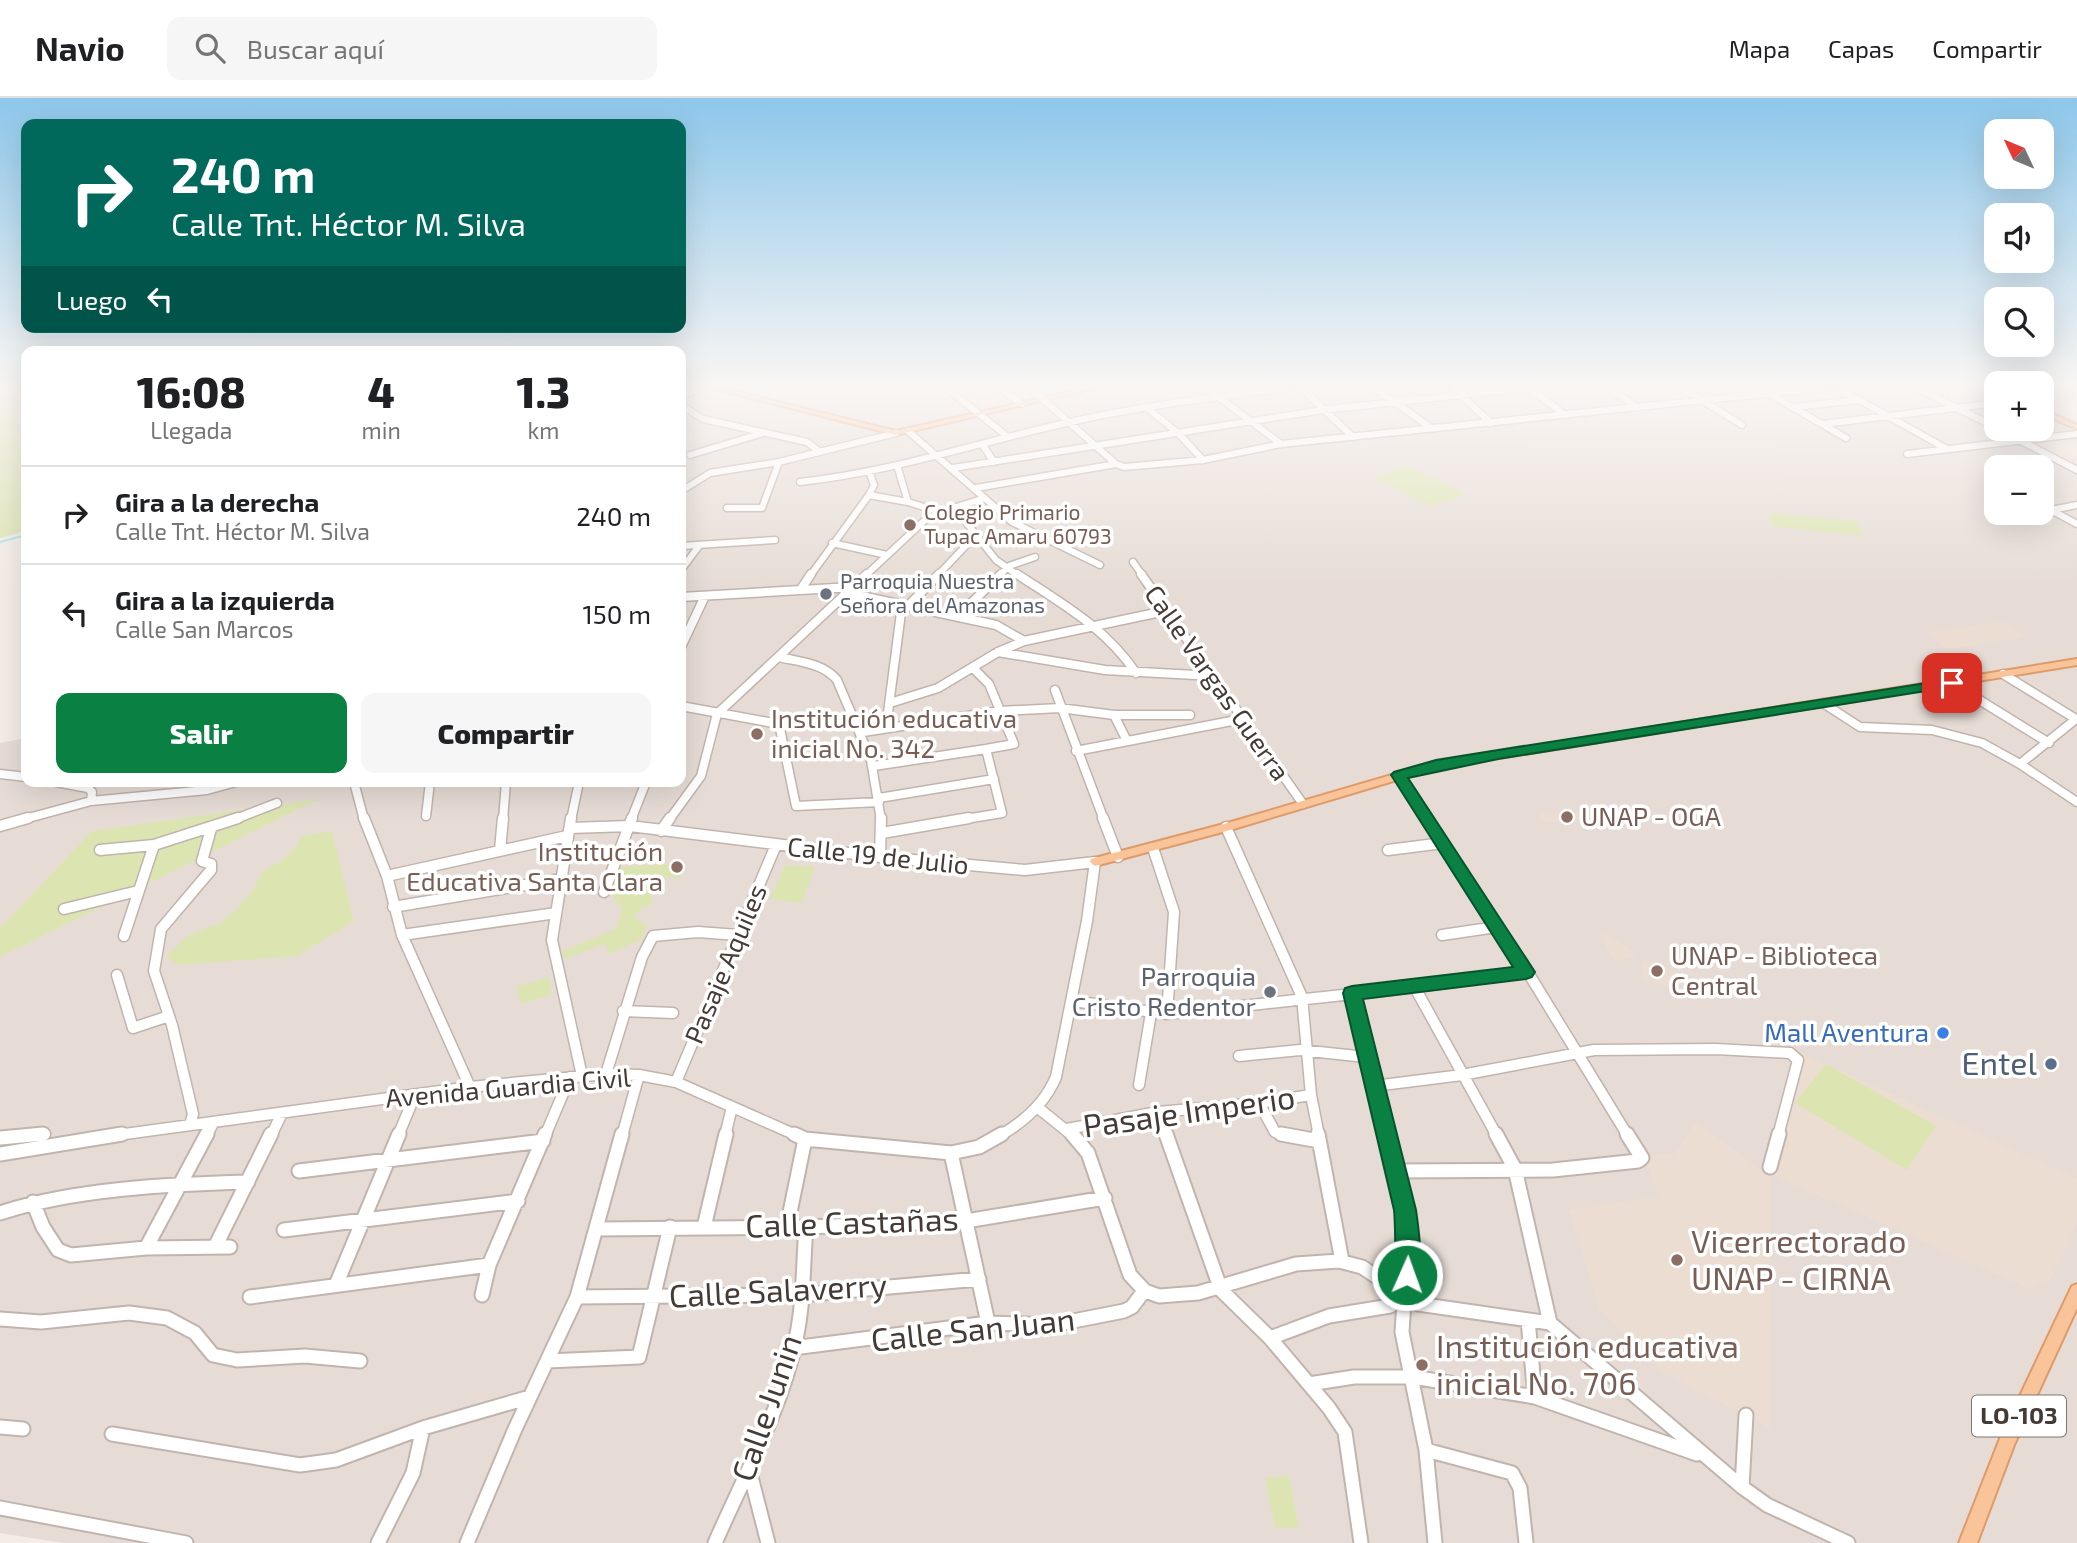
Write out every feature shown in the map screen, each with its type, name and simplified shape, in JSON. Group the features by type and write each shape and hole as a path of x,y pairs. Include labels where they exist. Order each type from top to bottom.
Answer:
{"main road":[{"path":"1096,862 1153,848 1436,765 2077,662"},
{"name":"LO-103","path":"1968,1543 2007,1442 2077,1291"}],"street":[{"path":"690,455 695,453"},
{"path":"686,488 709,473 814,453"},
{"path":"936,453 1012,522 1100,565"},
{"path":"800,482 836,479 948,453"},
{"path":"989,453 994,461"},
{"path":"953,468 1041,453"},
{"path":"1104,453 1124,467 1203,460 1235,453"},
{"path":"1197,453 1203,460"},
{"path":"1907,454 1913,453"},
{"path":"2046,453 2077,470"},
{"path":"727,508 762,508 779,462"},
{"path":"976,488 1116,464"},
{"path":"897,465 908,502"},
{"path":"802,589 832,542 869,495 874,485 869,471"},
{"path":"869,495 908,502 940,512"},
{"path":"661,831 701,776 717,714 924,521 940,512 985,498"},
{"path":"2077,505 2051,510 2077,524"},
{"path":"954,508 996,560 1096,627 1121,651 1136,673"},
{"path":"886,728 905,605 977,534"},
{"path":"686,545 775,540"},
{"path":"832,542 887,555"},
{"path":"686,563 699,546"},
{"path":"958,616 1007,568 1035,557"},
{"name":"Calle Vargas Guerra","path":"1133,562 1303,804"},
{"path":"686,597 802,589 849,590 996,625 1024,641"},
{"path":"686,639 705,596"},
{"path":"890,703 938,688 998,652 1024,641 1165,611"},
{"path":"998,652 1053,665 1136,673 1213,676"},
{"path":"779,657 823,669 835,677 863,732 874,766 879,800 883,833 880,858"},
{"path":"874,766 1014,744 989,684 973,668"},
{"path":"2003,674 2076,719 2020,764"},
{"path":"1952,683 2049,743"},
{"path":"1055,690 1118,857"},
{"path":"1823,703 1860,727 1911,728 1948,733 1982,743 2020,764 2077,802"},
{"path":"686,707 779,723 796,806 879,800 994,779"},
{"path":"863,732 1000,711 1060,708 1114,715 1190,715"},
{"path":"1114,715 1127,741"},
{"path":"1076,751 1242,719"},
{"path":"883,833 998,815 1002,811 986,749"},
{"path":"0,774 21,776"},
{"path":"1395,1171 1553,1170 1642,1160 1513,948 1399,775"},
{"path":"83,787 92,792 91,801"},
{"path":"0,826 91,801 218,787"},
{"path":"355,787 367,831 387,876 402,934 470,1087"},
{"path":"426,816 429,787"},
{"path":"500,850 506,787"},
{"path":"482,1295 489,1265 543,1141 576,1076 552,940 568,832 578,787"},
{"path":"604,892 614,857 630,826 644,787"},
{"path":"100,850 154,845 211,829 277,803"},
{"name":"Calle 19 de Julio","path":"387,876 568,832 630,826 880,858 1025,870 1096,862"},
{"path":"1226,827 1301,997 1311,1094 1342,1261"},
{"path":"190,1125 193,1114 169,1016 154,971 161,929 211,870 211,864 202,861 211,829"},
{"path":"1388,850 1443,843"},
{"path":"124,936 154,845"},
{"name":"Pasaje Aquiles","path":"676,1082 776,845"},
{"path":"1153,848 1174,912 1167,1014"},
{"name":"Avenida Guardia Civil","path":"0,1154 470,1087 606,1074 639,1075 676,1082 805,1139 951,1153 979,1147 1037,1107 1049,1093 1056,1077 1073,1001 1096,862"},
{"path":"393,907 561,879"},
{"path":"64,909 138,891"},
{"path":"402,934 556,913"},
{"path":"1442,935 1496,926"},
{"path":"606,1074 623,1011 642,957 653,936 698,932 738,935"},
{"path":"1073,1001 1167,1014 1526,972"},
{"path":"117,975 133,1028 169,1016"},
{"path":"1414,986 1515,1169 1550,1322 1742,1487 1768,1505 1848,1543"},
{"path":"1352,993 1405,1210 1408,1240 1402,1332 1426,1450 1435,1543"},
{"path":"623,1011 673,1013"},
{"path":"1139,1085 1151,1013"},
{"path":"1374,1086 1462,1075 1594,1050 1716,1049 1790,1053 1798,1060 1770,1167"},
{"path":"1240,1056 1306,1051 1366,1057"},
{"path":"467,1543 577,1297 639,1075"},
{"name":"Pasaje Imperio","path":"1068,1129 1158,1112 1259,1103 1311,1094"},
{"path":"336,1285 415,1095"},
{"path":"1259,1103 1275,1132 1290,1138 1319,1141"},
{"path":"705,1227 732,1107"},
{"path":"1037,1107 1068,1129 1088,1153 1130,1275 1144,1291 1159,1296 1221,1290 1294,1265 1317,1260 1342,1261 1373,1272 1403,1298 1418,1304 1550,1322"},
{"path":"1158,1112 1203,1247 1221,1290 1270,1338 1345,1432 1361,1543"},
{"path":"215,1247 282,1113"},
{"path":"146,1248 214,1122"},
{"path":"0,1138 45,1134"},
{"path":"787,1227 805,1139"},
{"path":"299,1171 543,1141"},
{"path":"951,1153 988,1323"},
{"path":"0,1213 33,1202 181,1184 248,1182"},
{"name":"Calle Castañas","path":"598,1228 806,1227 966,1221 1105,1198"},
{"path":"284,1230 518,1201"},
{"path":"33,1202 43,1227 58,1250 71,1255 146,1248 230,1247"},
{"path":"547,1361 584,1362 639,1357 670,1227"},
{"name":"Calle Junin","path":"715,1543 749,1469 784,1380 793,1348 806,1227"},
{"path":"250,1297 489,1265"},
{"name":"Calle Salaverry","path":"577,1297 800,1295 979,1279"},
{"name":"Calle San Juan","path":"793,1348 988,1323 1053,1325 1114,1314 1132,1307 1144,1291"},
{"path":"1270,1338 1329,1316 1390,1306 1403,1298"},
{"path":"0,1319 41,1321 129,1313 167,1318 195,1333 213,1355 236,1360 305,1356 360,1361"},
{"path":"1528,1320 1535,1397"},
{"path":"1308,1384 1354,1377 1413,1377 1535,1397 1703,1456"},
{"path":"112,1434 300,1465 336,1460 422,1436 530,1397"},
{"path":"1742,1487 1746,1415"},
{"path":"0,1427 23,1429"},
{"path":"378,1543 404,1493 422,1436"},
{"path":"1426,1450 1512,1473 1520,1488 1526,1543"},
{"path":"749,1469 768,1543"},
{"path":"0,1508 187,1543"}],"shaded area":[{"path":"686,453 2077,453 2077,1543 64,1543 0,1533 0,743 21,739 21,787 686,787"},
{"path":"2048,453 2077,453 2077,469"},
{"path":"2003,621 2027,637 1948,649 1925,633"},
{"name":"UNAP - OGA","path":"1538,813 1593,813 1596,822 1542,822"},
{"path":"1603,933 1633,951 1636,959 1625,958 1616,962 1605,946"},
{"name":"UNAP - Biblioteca Central","path":"1652,960 1697,985 1674,988 1642,980 1642,962"},
{"path":"1804,1054 2077,1179 2077,1224 2048,1284 2038,1281 2033,1290 1772,1175"},
{"name":"Vicerrectorado UNAP - CIRNA","path":"1696,1122 1771,1177 1770,1428 1660,1371 1599,1309 1569,1210 1659,1196 1642,1156 1674,1154"}],"green space":[{"path":"0,453 21,453 21,532 0,538"},
{"path":"1407,465 1465,494 1430,507 1375,478"},
{"path":"1769,513 1856,521 1864,536 1772,526"},
{"path":"319,799 0,957 0,928 92,831"},
{"path":"332,831 354,921 298,956 178,965 166,957 187,936 222,922 236,910 254,888 263,870 286,857 302,836"},
{"path":"663,864 685,866 679,878 657,877 649,895 653,901 650,906 642,907 634,917 646,925 643,939 609,954 604,944 565,959 561,952 617,928 622,909 607,888 616,867"},
{"path":"785,865 815,867 802,903 770,899"},
{"path":"549,977 552,994 520,1004 517,987"},
{"path":"1826,1064 1936,1126 1907,1170 1795,1103"},
{"path":"1289,1476 1299,1528 1275,1528 1265,1478"}],"waterway":[{"path":"0,542 21,536"}],"place":[{"name":"Colegio Primario Tupac Amaru 60793","path":"910,525"},
{"name":"Parroquia Nuestra Señora del Amazonas","path":"826,594"},
{"name":"Institución educativa inicial No. 342","path":"757,734"},
{"name":"UNAP - OGA","path":"1567,817"},
{"name":"Institución Educativa Santa Clara","path":"677,867"},
{"name":"UNAP - Biblioteca Central","path":"1657,971"},
{"name":"Parroquia Cristo Redentor","path":"1270,992"},
{"name":"Mall Aventura","path":"1943,1033"},
{"name":"Entel","path":"2051,1064"},
{"name":"Vicerrectorado UNAP - CIRNA","path":"1677,1260"},
{"name":"Institución educativa inicial No. 706","path":"1422,1365"}],"route":[{"path":"1407,1275 1405,1210 1352,993 1526,972 1399,775 1436,765 1952,683"}]}
